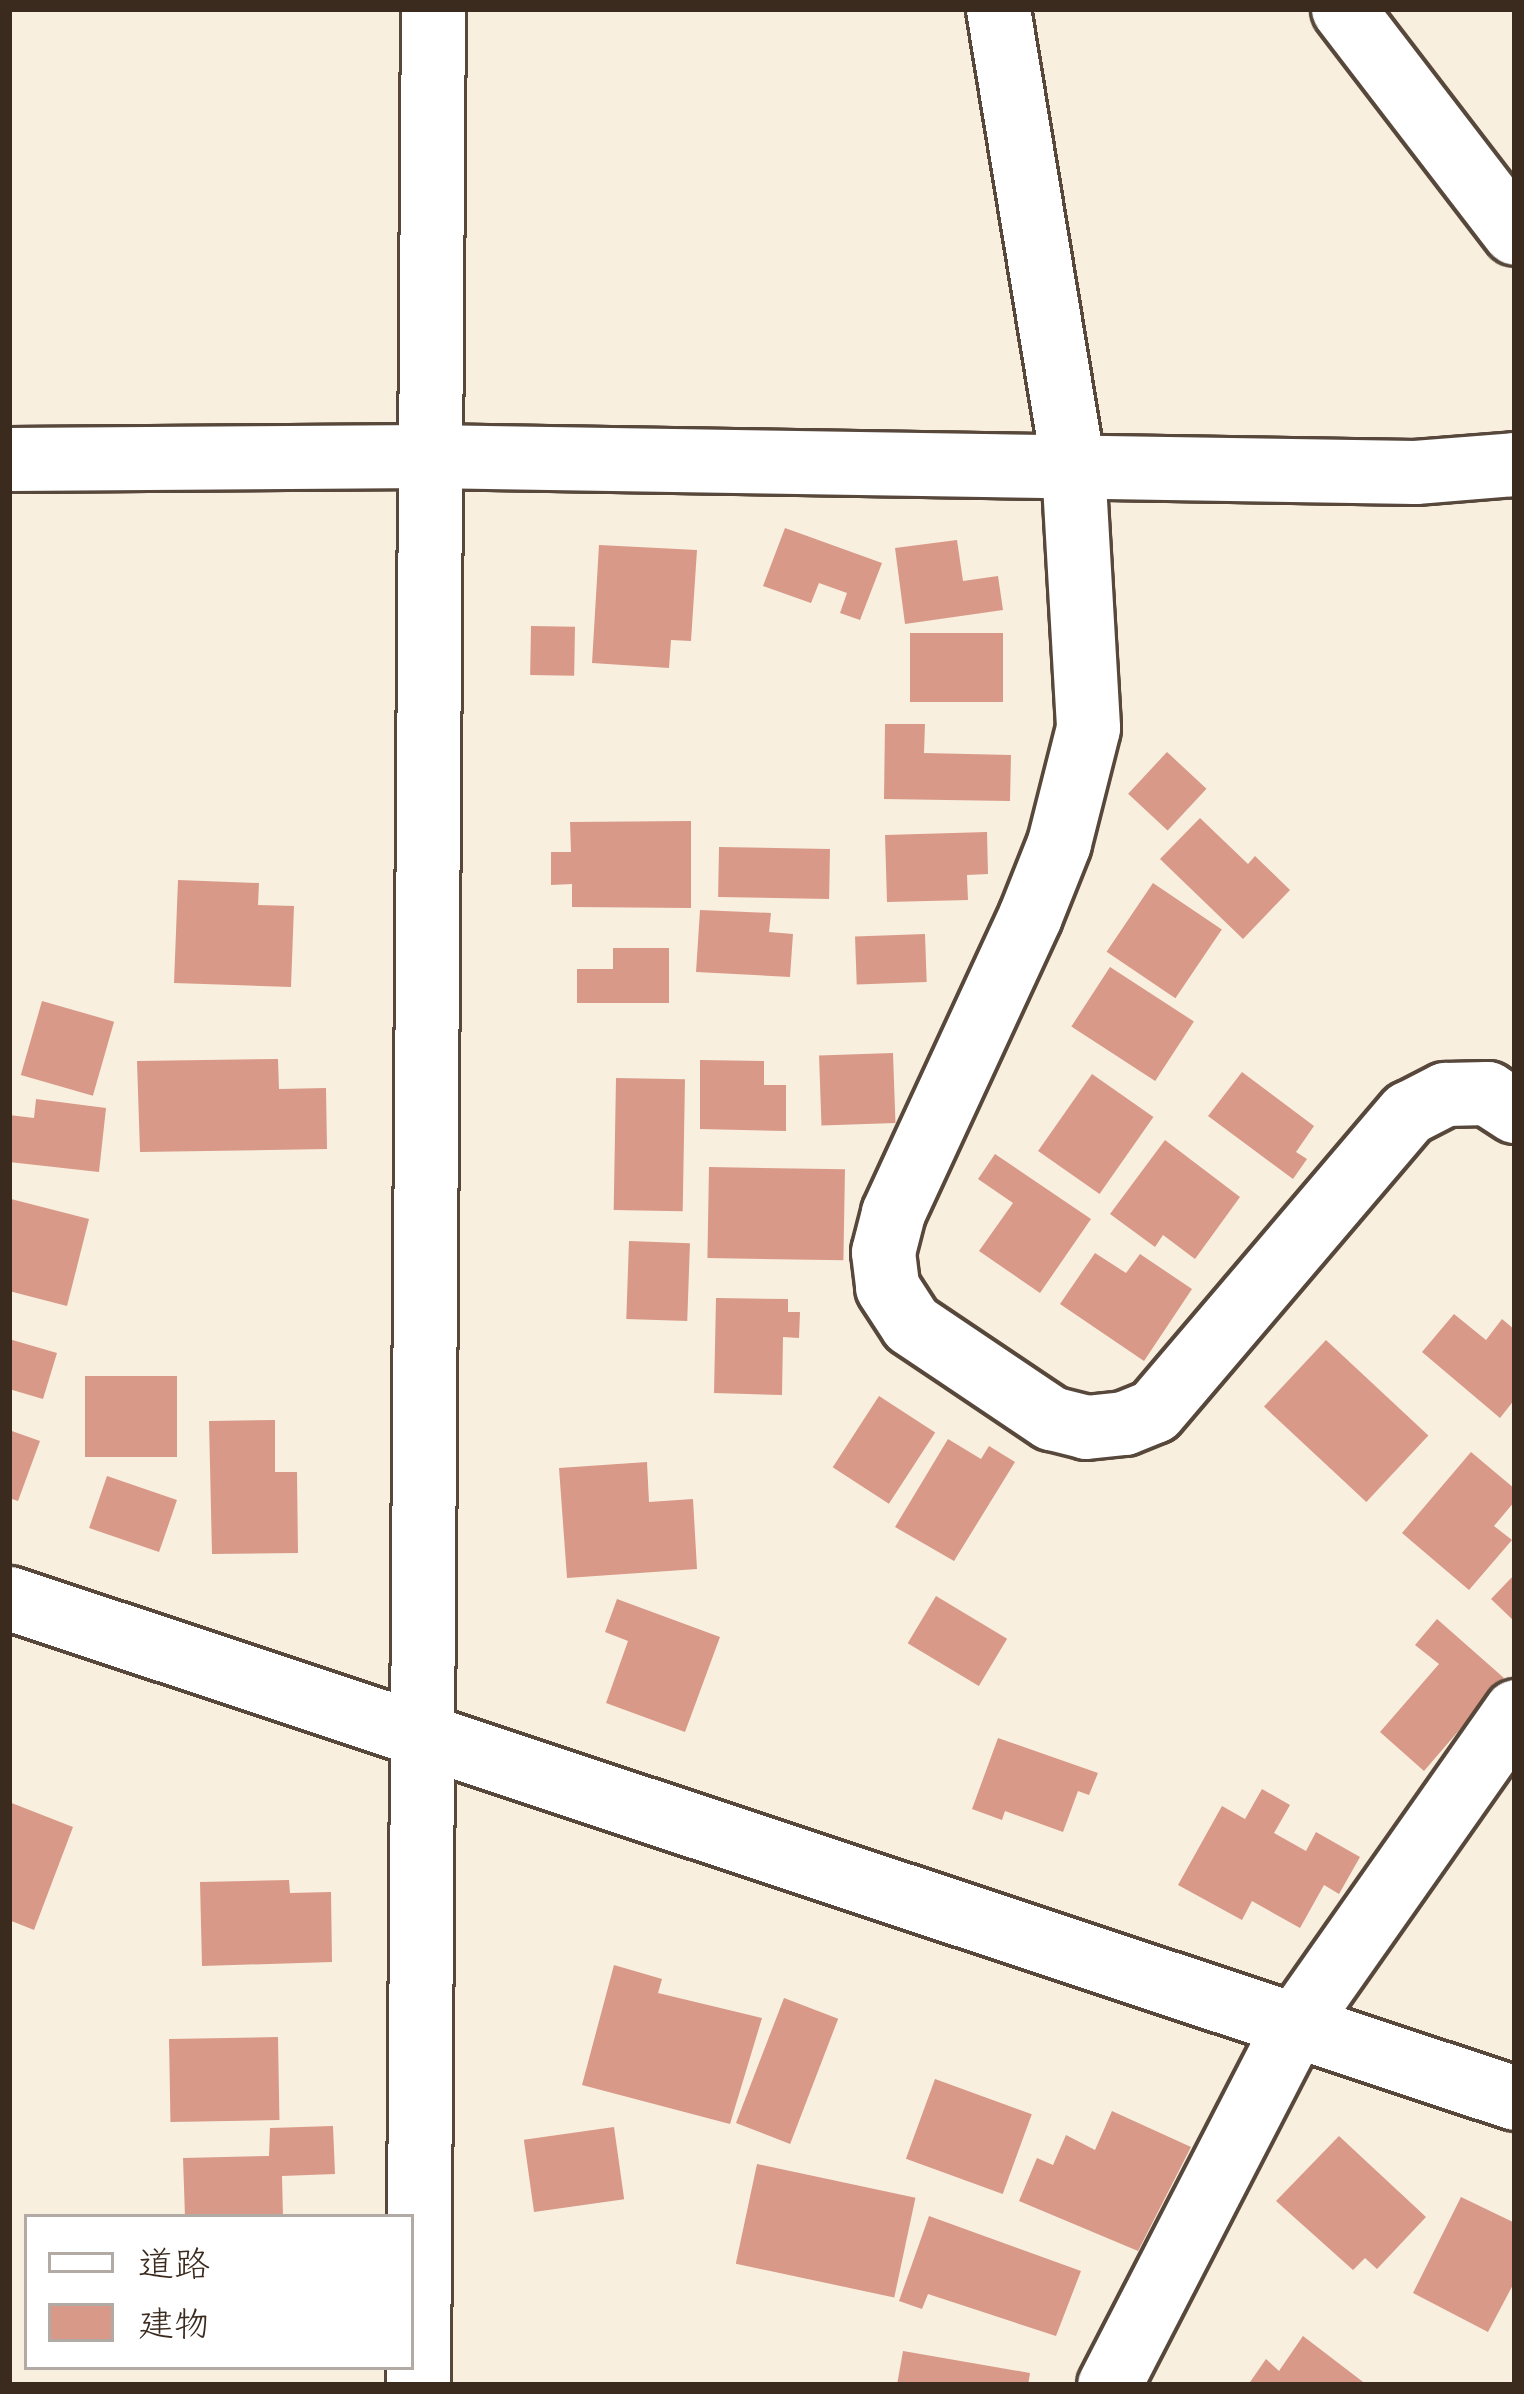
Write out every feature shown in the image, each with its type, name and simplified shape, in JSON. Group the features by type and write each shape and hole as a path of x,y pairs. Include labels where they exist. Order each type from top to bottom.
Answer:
{"street":[{"path":"418,2385 433,9"},
{"path":"998,9 1072,466 1088,728 1059,843 1030,916 893,1213 883,1252 886,1288 911,1324 1051,1418 1086,1427 1124,1423 1154,1411 1408,1113 1445,1094 1487,1093 1515,1112"},
{"path":"1343,9 1515,233"},
{"path":"9,459 427,456 1415,472 1515,464"},
{"path":"9,1598 1515,2098"},
{"path":"1109,2385 1294,2026 1515,1711"}],"building":[{"path":"785,528 882,563 860,620 840,613 847,593 819,583 811,603 763,586"},
{"path":"957,540 963,581 998,576 1003,610 905,624 895,548"},
{"path":"599,545 697,550 691,641 671,640 669,668 592,663"},
{"path":"531,626 575,627 574,676 530,675"},
{"path":"910,633 1003,633 1003,702 910,702"},
{"path":"885,724 925,724 924,753 1011,755 1010,801 884,799"},
{"path":"1167,752 1206,789 1168,831 1128,794"},
{"path":"1200,818 1248,864 1255,856 1290,890 1243,939 1160,859"},
{"path":"691,821 691,908 572,907 572,884 551,885 551,852 571,852 570,822"},
{"path":"987,832 988,874 967,875 968,900 887,902 885,835"},
{"path":"719,847 830,849 829,899 718,897"},
{"path":"178,880 259,883 258,905 294,906 291,987 174,983"},
{"path":"1153,883 1222,929 1175,998 1107,952"},
{"path":"700,910 771,913 769,932 793,934 790,977 696,972"},
{"path":"925,934 927,982 857,984 855,936"},
{"path":"613,948 669,948 669,1003 577,1003 577,969 613,969"},
{"path":"1110,967 1194,1021 1155,1081 1071,1027"},
{"path":"42,1001 114,1022 93,1096 21,1075"},
{"path":"893,1053 895,1123 821,1126 819,1056"},
{"path":"278,1059 279,1089 326,1088 327,1149 140,1152 137,1061"},
{"path":"700,1060 764,1061 764,1085 786,1085 786,1131 700,1129"},
{"path":"1242,1072 1314,1126 1296,1152 1307,1159 1293,1179 1208,1116"},
{"path":"1092,1074 1153,1117 1100,1194 1038,1151"},
{"path":"616,1078 685,1079 683,1211 614,1210"},
{"path":"36,1099 106,1108 99,1172 9,1162 9,1115 34,1118"},
{"path":"1165,1140 1240,1197 1195,1259 1163,1235 1155,1247 1110,1214"},
{"path":"995,1154 1091,1219 1040,1293 979,1251 1013,1203 978,1179"},
{"path":"709,1167 845,1169 843,1260 707,1258"},
{"path":"11,1199 89,1219 67,1306 9,1291"},
{"path":"629,1241 690,1243 687,1321 626,1319"},
{"path":"1095,1253 1126,1273 1140,1254 1192,1289 1144,1361 1060,1304"},
{"path":"716,1298 788,1299 788,1312 800,1312 799,1338 783,1337 782,1395 714,1393"},
{"path":"1454,1314 1486,1340 1502,1319 1515,1330 1515,1399 1500,1418 1422,1352"},
{"path":"9,1339 57,1353 43,1399 9,1389"},
{"path":"1326,1340 1428,1435 1366,1502 1264,1407"},
{"path":"85,1376 177,1376 177,1457 85,1457"},
{"path":"879,1396 935,1432 889,1504 833,1467"},
{"path":"275,1420 275,1472 297,1472 298,1553 212,1554 209,1421"},
{"path":"9,1430 40,1441 18,1501 9,1498"},
{"path":"948,1439 981,1459 989,1446 1015,1462 954,1561 895,1527"},
{"path":"1471,1452 1515,1489 1515,1501 1494,1526 1512,1540 1469,1590 1402,1533"},
{"path":"647,1462 649,1502 693,1499 697,1569 567,1578 559,1468"},
{"path":"107,1476 177,1500 159,1552 89,1528"},
{"path":"1515,1574 1515,1622 1491,1599"},
{"path":"936,1596 1007,1639 979,1686 908,1643"},
{"path":"617,1599 720,1637 685,1732 606,1703 628,1641 605,1632"},
{"path":"1437,1619 1504,1678 1424,1771 1380,1732 1439,1664 1415,1645"},
{"path":"998,1738 1098,1773 1089,1795 1078,1791 1063,1832 1005,1811 1002,1820 972,1809"},
{"path":"1262,1789 1290,1805 1274,1833 1306,1851 1316,1832 1360,1857 1339,1894 1324,1885 1300,1928 1252,1901 1242,1920 1178,1885 1222,1806 1245,1819"},
{"path":"9,1802 73,1827 34,1930 9,1920"},
{"path":"289,1880 290,1893 331,1892 332,1962 202,1966 200,1882"},
{"path":"614,1965 662,1979 658,1993 762,2018 730,2124 582,2085"},
{"path":"784,1998 838,2019 790,2144 736,2123"},
{"path":"278,2037 279,2120 170,2122 169,2039"},
{"path":"935,2079 1032,2114 1003,2194 906,2159"},
{"path":"1112,2111 1191,2147 1138,2251 1019,2201 1037,2158 1053,2165 1066,2135 1095,2150"},
{"path":"333,2126 335,2174 282,2176 283,2214 185,2214 183,2158 269,2156 270,2128"},
{"path":"614,2127 624,2199 534,2212 524,2140"},
{"path":"1339,2136 1426,2217 1377,2269 1365,2258 1353,2270 1276,2201"},
{"path":"757,2164 915,2198 894,2297 736,2264"},
{"path":"1461,2197 1515,2223 1515,2281 1488,2332 1413,2293"},
{"path":"929,2216 1081,2271 1056,2336 928,2294 922,2309 899,2301"},
{"path":"1303,2336 1367,2385 1248,2385 1266,2359 1279,2371"},
{"path":"903,2351 1030,2373 1028,2385 897,2385"}]}
